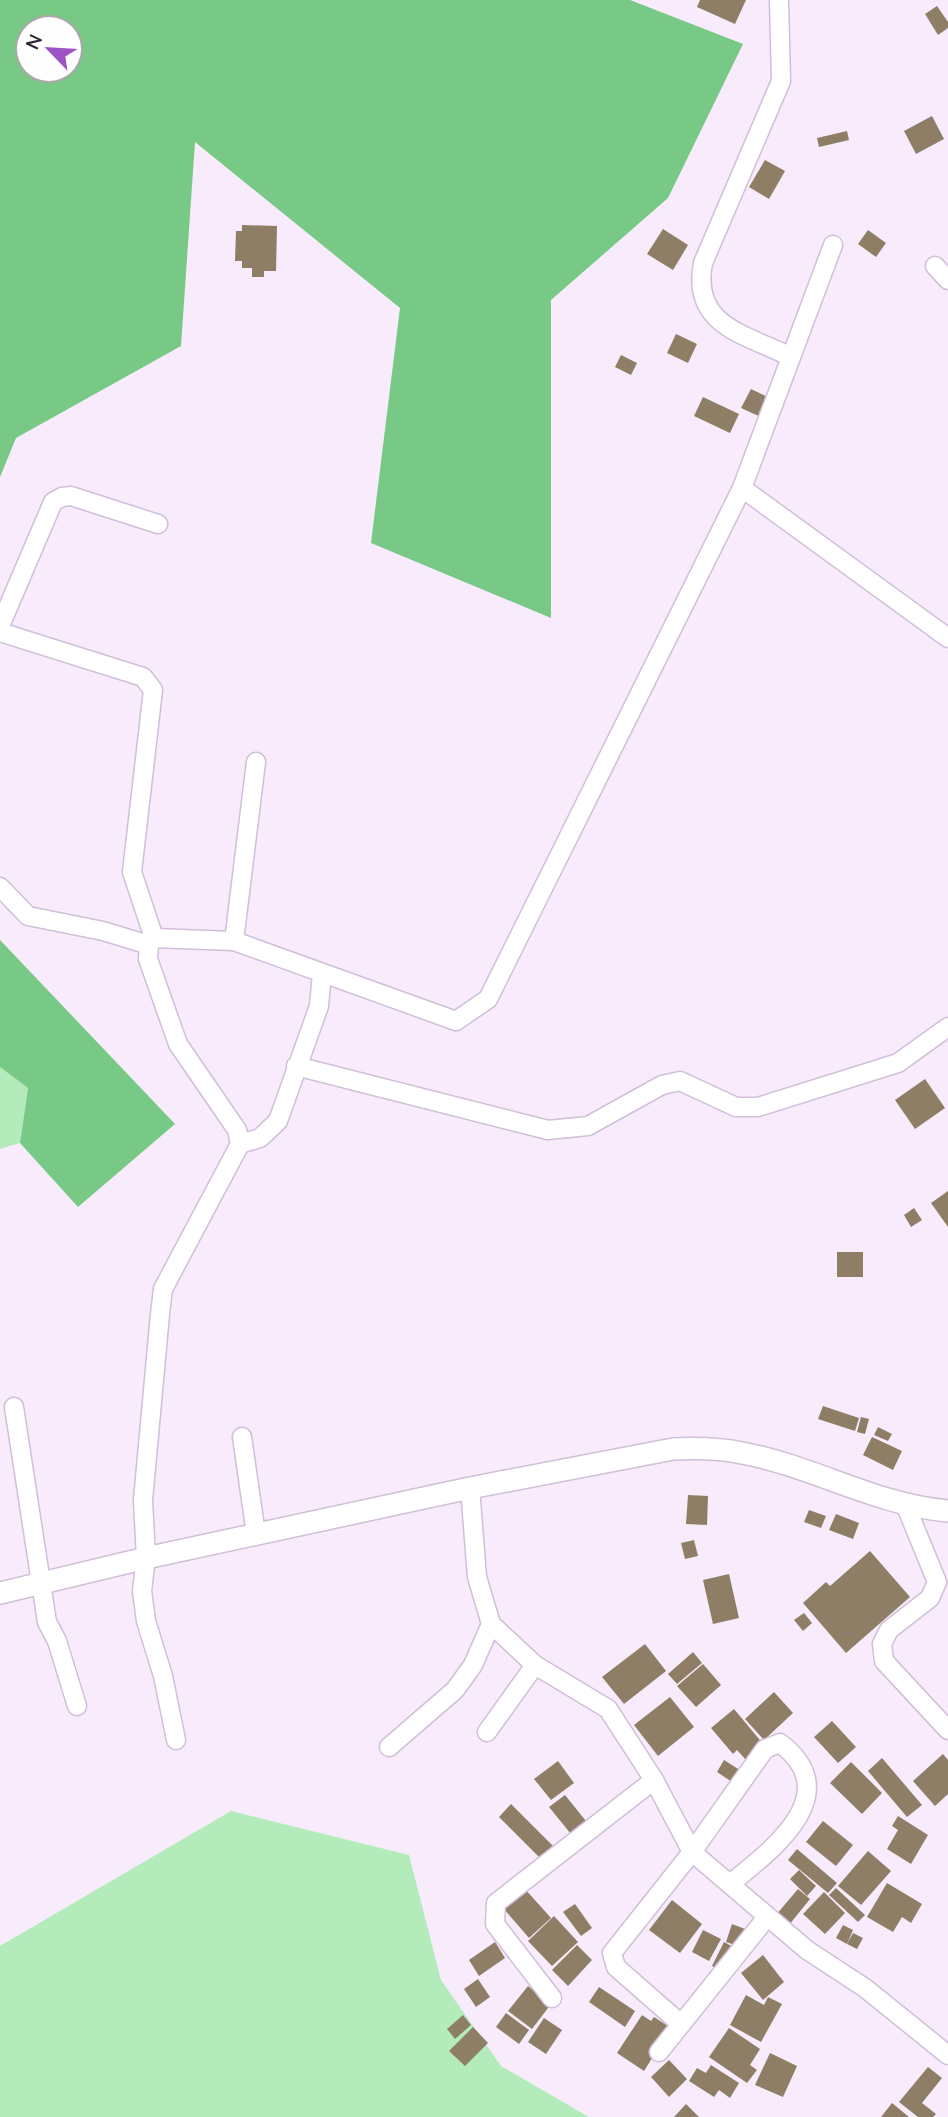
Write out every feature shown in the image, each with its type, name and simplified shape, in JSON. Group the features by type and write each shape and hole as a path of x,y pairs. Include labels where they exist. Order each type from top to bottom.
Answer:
{"street":[{"path":"779,0 781,81 703,263 700,280 703,303 717,320 791,357"},
{"path":"0,887 28,916 152,942 234,941 456,1021 488,999 742,488 833,245"},
{"path":"934,266 948,280"},
{"path":"742,488 948,638"},
{"path":"0,626 53,502 62,496 71,496 158,524"},
{"path":"0,632 143,677 153,690 132,872 152,942 148,959 178,1044 237,1130 240,1144 163,1289 144,1500 146,1558 142,1591 146,1621 163,1676 176,1740"},
{"path":"234,941 256,762"},
{"path":"240,1144 260,1138 278,1121 319,1006 323,973"},
{"path":"296,1066 548,1130 588,1126 662,1086 681,1081 736,1107 758,1107 898,1063 948,1027"},
{"path":"14,1407 43,1581 47,1622 57,1640 77,1706"},
{"path":"242,1437 256,1534"},
{"path":"0,1593 146,1558 641,1453 707,1448 744,1453 905,1504 948,1511"},
{"path":"470,1488 477,1577 491,1624 535,1665 608,1709 654,1780 692,1852 807,1950 874,1996 948,2055"},
{"path":"905,1504 937,1582 930,1598 889,1630 882,1644 884,1661 948,1730"},
{"path":"389,1747 455,1690 473,1665 491,1624"},
{"path":"487,1732 535,1665"},
{"path":"681,2024 615,1967 612,1953 692,1852 765,1749 780,1743 795,1755 805,1768 807,1799 772,1850 730,1884"},
{"path":"552,1998 495,1924 496,1903 654,1780"},
{"path":"659,2052 767,1917"}],"green space":[{"path":"0,0 630,0 743,44 668,198 551,300 551,618 371,543 400,308 195,142 181,346 16,438 0,477"},
{"path":"0,940 175,1124 78,1207 20,1143 28,1088 0,1067"},
{"path":"0,1067 28,1088 20,1143 0,1149"},
{"path":"231,1811 409,1855 441,1980 501,2066 589,2117 0,2117 0,1946"}],"building":[{"path":"700,0 746,0 735,24 697,7"},
{"path":"937,6 948,22 948,28 938,35 925,14"},
{"path":"932,116 944,139 916,154 904,131"},
{"path":"847,131 849,140 819,147 817,138"},
{"path":"765,160 785,171 769,199 749,187"},
{"path":"242,225 277,226 276,271 264,271 264,277 252,277 252,268 242,268 242,261 235,261 236,231 242,231"},
{"path":"663,229 688,245 673,270 647,254"},
{"path":"868,230 886,243 876,257 858,244"},
{"path":"676,334 697,344 688,363 667,353"},
{"path":"621,355 637,363 631,375 615,367"},
{"path":"751,389 772,399 763,418 741,408"},
{"path":"703,397 739,414 730,433 694,416"},
{"path":"925,1079 945,1108 915,1129 895,1100"},
{"path":"948,1191 948,1227 931,1203"},
{"path":"914,1208 922,1220 911,1227 904,1215"},
{"path":"837,1252 863,1252 863,1277 837,1277"},
{"path":"823,1406 859,1418 855,1431 818,1419"},
{"path":"861,1417 869,1419 865,1434 857,1432"},
{"path":"878,1427 892,1434 888,1441 874,1435"},
{"path":"872,1437 902,1451 893,1470 863,1455"},
{"path":"688,1495 708,1496 707,1525 686,1524"},
{"path":"809,1510 826,1516 821,1528 804,1522"},
{"path":"836,1514 859,1523 853,1539 829,1530"},
{"path":"694,1540 698,1556 685,1559 681,1543"},
{"path":"870,1551 910,1597 846,1653 803,1603 826,1582 830,1586"},
{"path":"729,1574 739,1618 713,1624 703,1580"},
{"path":"804,1613 812,1623 803,1631 794,1620"},
{"path":"645,1644 666,1671 624,1704 602,1677"},
{"path":"693,1652 702,1663 677,1684 668,1674"},
{"path":"703,1664 721,1685 696,1707 677,1686"},
{"path":"774,1692 793,1713 764,1740 745,1719"},
{"path":"670,1697 694,1727 658,1756 634,1725"},
{"path":"734,1709 764,1745 746,1760 737,1750 733,1754 711,1728"},
{"path":"832,1721 856,1747 838,1763 814,1737"},
{"path":"943,1754 948,1760 948,1794 935,1806 913,1781"},
{"path":"882,1758 922,1805 907,1817 868,1771"},
{"path":"724,1760 746,1774 738,1786 717,1772"},
{"path":"558,1761 574,1783 551,1800 534,1779"},
{"path":"851,1762 882,1793 862,1814 830,1783"},
{"path":"565,1795 590,1826 575,1839 549,1807"},
{"path":"511,1804 555,1848 542,1860 499,1817"},
{"path":"898,1816 928,1835 911,1864 887,1849 898,1830 892,1826"},
{"path":"823,1821 853,1845 836,1866 806,1842"},
{"path":"797,1849 837,1883 828,1893 788,1860"},
{"path":"868,1851 891,1871 861,1905 838,1886"},
{"path":"799,1870 816,1886 807,1896 790,1879"},
{"path":"887,1883 922,1904 911,1923 902,1917 893,1932 867,1917"},
{"path":"836,1888 865,1915 858,1922 829,1895"},
{"path":"525,1889 551,1918 529,1938 503,1908"},
{"path":"798,1889 810,1899 789,1925 776,1915"},
{"path":"824,1892 845,1913 825,1934 803,1914"},
{"path":"672,1900 702,1924 680,1953 649,1930"},
{"path":"575,1904 592,1928 581,1936 563,1912"},
{"path":"554,1916 578,1942 552,1966 528,1941"},
{"path":"732,1924 745,1929 738,1946 726,1942"},
{"path":"843,1925 853,1930 847,1944 836,1938"},
{"path":"703,1930 721,1939 709,1961 692,1952"},
{"path":"853,1933 863,1938 857,1949 847,1944"},
{"path":"495,1942 505,1958 479,1976 469,1960"},
{"path":"724,1942 737,1949 725,1973 712,1966"},
{"path":"577,1945 592,1960 568,1986 552,1970"},
{"path":"763,1955 784,1982 763,2000 741,1973"},
{"path":"478,1979 490,1997 476,2007 464,1989"},
{"path":"528,1986 551,2004 532,2029 508,2011"},
{"path":"599,1987 635,2011 625,2027 589,2002"},
{"path":"746,1995 764,2005 768,1997 782,2004 761,2042 730,2025"},
{"path":"506,2013 529,2030 519,2044 496,2027"},
{"path":"463,2015 471,2025 455,2039 447,2029"},
{"path":"642,2015 651,2021 654,2017 671,2028 644,2071 617,2053"},
{"path":"544,2018 562,2030 546,2054 528,2042"},
{"path":"473,2027 488,2043 465,2066 449,2051"},
{"path":"729,2028 760,2049 750,2065 757,2070 747,2083 709,2057"},
{"path":"770,2053 797,2066 783,2097 755,2085"},
{"path":"669,2060 687,2079 669,2097 651,2077"},
{"path":"711,2065 739,2083 730,2098 719,2090 714,2097 689,2081 697,2068 706,2073"},
{"path":"928,2067 942,2078 922,2103 936,2114 933,2117 918,2117 899,2102"},
{"path":"892,2103 909,2117 881,2117"},
{"path":"686,2104 699,2117 674,2117"}]}
